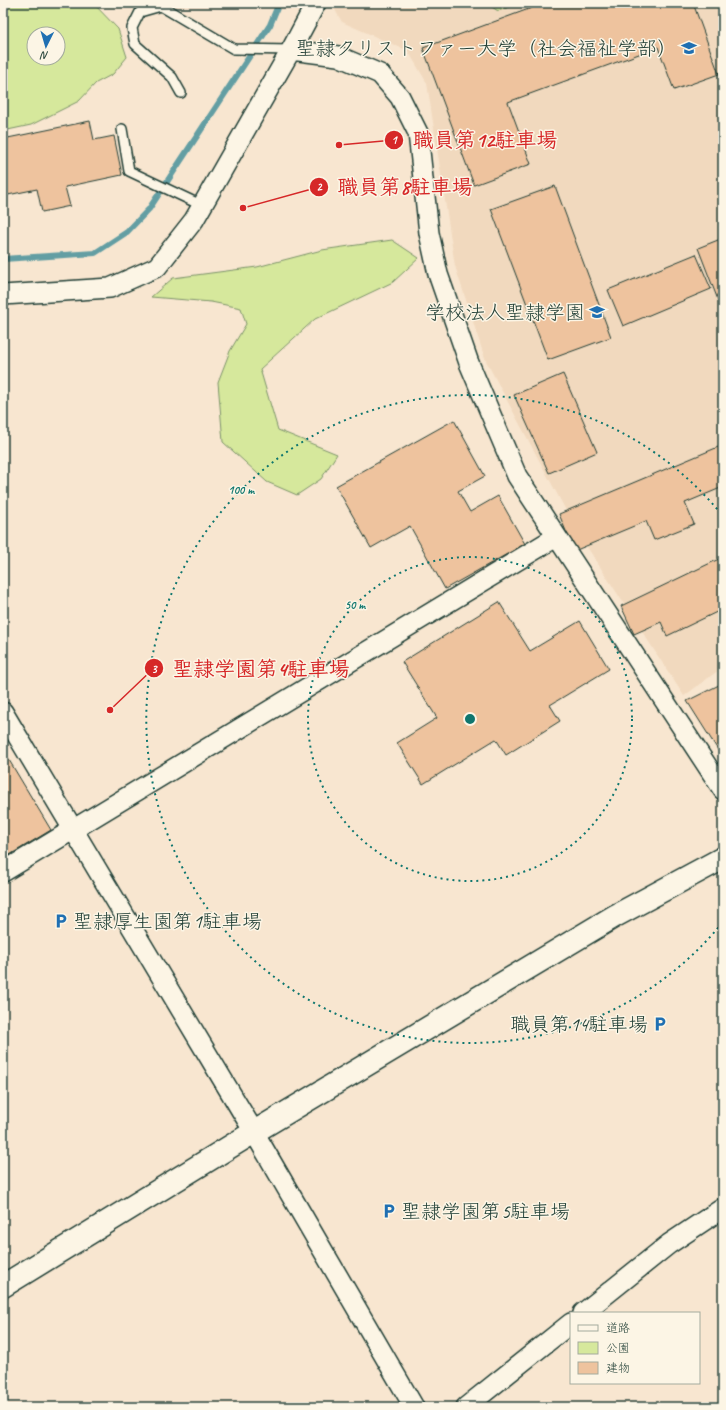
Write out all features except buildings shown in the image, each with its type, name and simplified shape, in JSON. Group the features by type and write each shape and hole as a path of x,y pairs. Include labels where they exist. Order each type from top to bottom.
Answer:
{"street":[{"path":"3,294 110,288 157,267 194,220 203,206 316,3"},
{"path":"291,50 338,56 380,74 400,98 418,133 429,233 438,274 461,341 517,476 556,538 723,790"},
{"path":"3,872 556,538"},
{"path":"3,712 254,1132 414,1407"},
{"path":"3,1286 254,1132 615,916 723,858"},
{"path":"584,1312 670,1244 723,1208"},
{"path":"466,1407 570,1324"}],"lane":[{"path":"181,93 172,77 135,44 132,28 140,12 161,6 234,49 291,50"},
{"path":"122,129 129,171 203,206"}],"shaded area":[{"name":"学校法人聖隷学園","path":"331,3 717,3 723,21 723,667 684,696 578,533 485,359 455,266 427,83 408,51 342,22"}],"green space":[{"path":"12,3 93,3 118,29 127,57 113,74 96,83 79,101 31,125 3,131 3,5"},
{"path":"486,3 521,3 498,11"},
{"path":"392,240 419,258 393,282 315,319 260,369 278,430 337,454 321,479 297,495 267,482 223,442 218,382 230,351 246,324 241,308 211,302 151,297 173,278 257,267 322,250"}],"waterway":[{"path":"3,259 95,253 127,232 149,209 270,25 279,3"}],"place":[{"name":"聖隷クリストファー大学（社会福祉学部）","path":"689,48"},
{"name":"職員第12駐車場","path":"339,145"},
{"name":"職員第8駐車場","path":"243,208"},
{"name":"学校法人聖隷学園","path":"597,312"},
{"name":"聖隷学園第4駐車場","path":"110,710"},
{"name":"聖隷厚生園第1駐車場","path":"61,921"},
{"name":"職員第14駐車場","path":"660,1024"},
{"name":"聖隷学園第5駐車場","path":"389,1211"}]}
